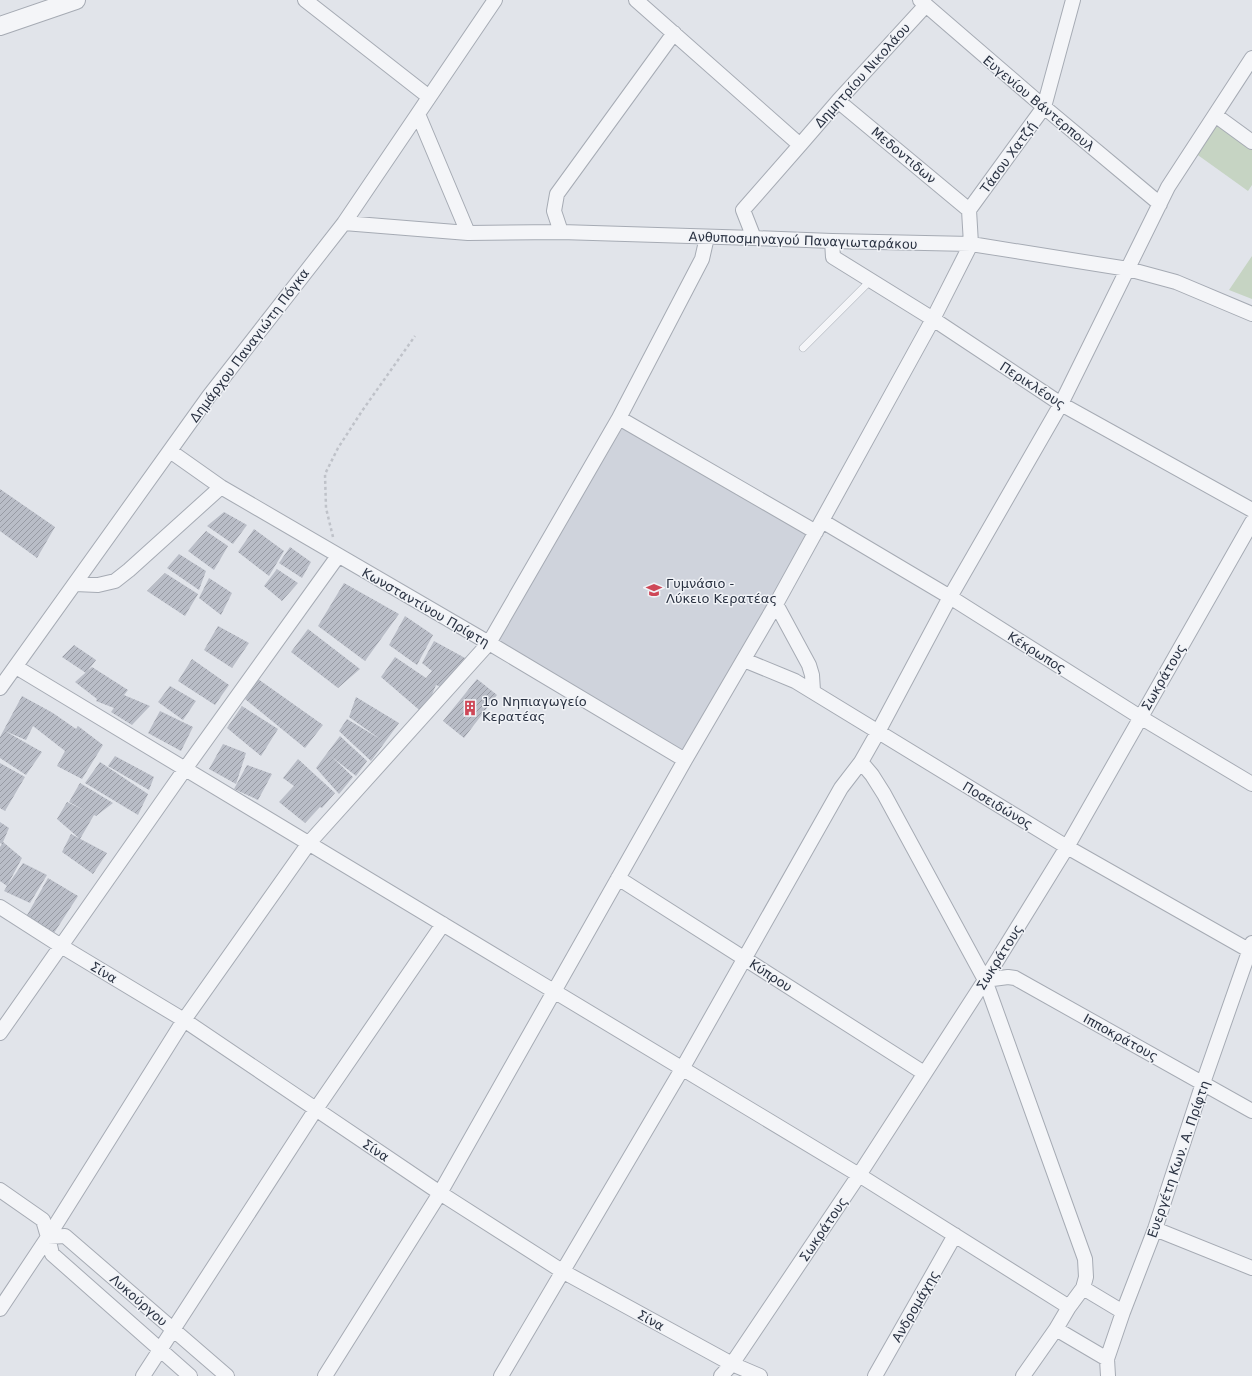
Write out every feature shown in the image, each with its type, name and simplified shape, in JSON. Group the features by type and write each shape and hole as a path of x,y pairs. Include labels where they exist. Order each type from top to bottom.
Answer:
{"street":[{"path":"0,26 76,0"},
{"path":"305,0 429,97"},
{"name":"Δημάρχου Παναγιώτη Πόγκα","path":"0,688 209,396 344,222 495,0"},
{"path":"636,0 800,145"},
{"name":"Τάσου Χατζή","path":"969,210 1044,107 1073,0"},
{"name":"Ευγενίου Βάντερπουλ","path":"923,2 1044,107 1160,204"},
{"name":"Δημητρίου Νικολάου","path":"754,238 743,210 923,2"},
{"path":"561,232 554,211 557,194 674,33"},
{"path":"501,1376 682,1069 841,788 861,762 878,732 950,597 1061,404 1168,187 1252,58"},
{"name":"Μεδοντιδων","path":"838,101 969,210"},
{"path":"418,114 468,233"},
{"path":"1215,115 1252,142"},
{"path":"325,1376 440,1193 685,760 776,604 933,319 971,244 969,210"},
{"name":"Ανθυποσμηναγού Παναγιωταράκου","path":"344,222 468,233 561,232 832,242 971,244 1128,269 1176,282 1252,314"},
{"path":"0,1309 48,1237 184,1020 309,843 489,643 619,418 702,259 707,237"},
{"name":"Περικλέους","path":"832,242 833,257 933,319 1061,404 1252,510"},
{"name":"Κέκρωπος","path":"619,418 950,597 1140,717 1252,784"},
{"name":"Κωνσταντίνου Πρίφτη","path":"170,451 221,487 489,643 685,760"},
{"path":"75,584 98,585 115,581 221,487"},
{"name":"Σωκράτους","path":"721,1376 732,1364 859,1176 985,980 1068,847 1140,717 1252,522"},
{"path":"0,1033 185,769 338,556"},
{"path":"776,604 809,665 812,675 813,691"},
{"name":"Ποσειδώνος","path":"744,660 795,681 813,691 1068,847 1251,948"},
{"path":"16,667 859,1176 1069,1307"},
{"path":"861,762 872,775 884,794 985,980 1085,1259 1086,1277 1083,1288 1023,1376"},
{"name":"Κύπρου","path":"618,878 924,1073"},
{"name":"Σίνα","path":"0,907 61,946 184,1020 440,1193 562,1271 732,1364 760,1376"},
{"path":"143,1376 316,1109 443,924"},
{"name":"Ευεργέτη Κων. Α. Πρίφτη","path":"1109,1376 1107,1359 1123,1312 1155,1229 1203,1083 1251,948"},
{"name":"Ιπποκράτους","path":"985,980 1008,977 1015,978 1252,1111"},
{"name":"Λυκούργου","path":"0,1190 43,1220 52,1254 190,1376"},
{"path":"1155,1229 1252,1268"},
{"name":"Ανδρομάχης","path":"875,1376 955,1235"},
{"name":"Λυκούργου","path":"48,1237 65,1236 226,1376"},
{"path":"1083,1288 1123,1312"},
{"path":"1056,1329 1107,1359"}],"lane":[{"path":"803,348 871,280"}],"path":[{"path":"338,556 326,508 325,474 338,448 415,336"}],"shaded area":[{"name":"Γυμνάσιο - Λύκειο Κερατέας","path":"624,425 814,533 689,759 493,646"}],"green space":[{"path":"1218,123 1252,148 1252,185 1248,191 1195,153"},
{"path":"1252,256 1252,299 1229,290"}],"building":[{"path":"0,489 55,527 37,558 0,531"},
{"path":"224,512 247,525 233,544 207,526"},
{"path":"254,529 284,551 269,576 238,552"},
{"path":"206,531 228,546 214,570 188,551"},
{"path":"290,547 311,562 302,578 279,563"},
{"path":"179,554 206,571 199,590 167,568"},
{"path":"277,569 298,583 282,601 264,586"},
{"path":"165,573 198,594 185,616 147,591"},
{"path":"209,578 232,593 221,615 199,598"},
{"path":"344,583 399,614 365,661 318,626"},
{"path":"405,616 433,635 417,665 389,645"},
{"path":"218,626 249,643 232,668 204,650"},
{"path":"308,629 360,669 338,688 291,652"},
{"path":"434,641 465,658 443,688 436,685 424,714 381,677 395,657 426,678 432,671 422,663"},
{"path":"74,645 96,660 86,673 62,657"},
{"path":"192,659 229,685 215,705 178,681"},
{"path":"92,667 128,690 124,695 150,706 132,725 111,712 114,708 96,701 97,699 75,682"},
{"path":"258,679 323,725 305,748 245,699"},
{"name":"1ο Νηπιαγωγείο Κερατέας","path":"477,679 497,695 464,738 443,721"},
{"path":"170,686 196,701 183,720 158,702"},
{"path":"22,696 53,713 76,729 78,726 103,745 82,779 57,766 65,751 33,726 26,740 5,731 42,752 26,775 0,758 0,737"},
{"path":"356,697 399,723 371,761 339,731 347,719 380,739 349,717"},
{"path":"242,706 278,729 261,756 227,728"},
{"path":"160,711 193,727 181,751 148,733"},
{"path":"340,736 367,761 356,776 332,757 353,777 339,794 316,768"},
{"path":"223,744 246,753 236,784 209,769"},
{"path":"115,756 154,777 149,790 108,766"},
{"path":"298,759 335,793 322,808 320,807 305,823 279,802 294,786 283,778"},
{"path":"100,762 148,794 138,815 85,783"},
{"path":"0,763 25,777 5,811 0,808"},
{"path":"247,765 272,774 258,800 234,789"},
{"path":"80,783 113,803 96,816 94,815 80,839 57,819 67,802 84,810 69,802"},
{"path":"0,822 9,828 3,842 22,858 7,886 0,881 0,847 2,844 0,843"},
{"path":"71,834 107,853 93,874 62,852"},
{"path":"23,863 47,875 30,903 4,891"},
{"path":"48,878 78,896 54,933 26,917"}],"place":[{"name":"Γυμνάσιο - Λύκειο Κερατέας","path":"654,590"},
{"name":"1ο Νηπιαγωγείο Κερατέας","path":"470,708"}]}
